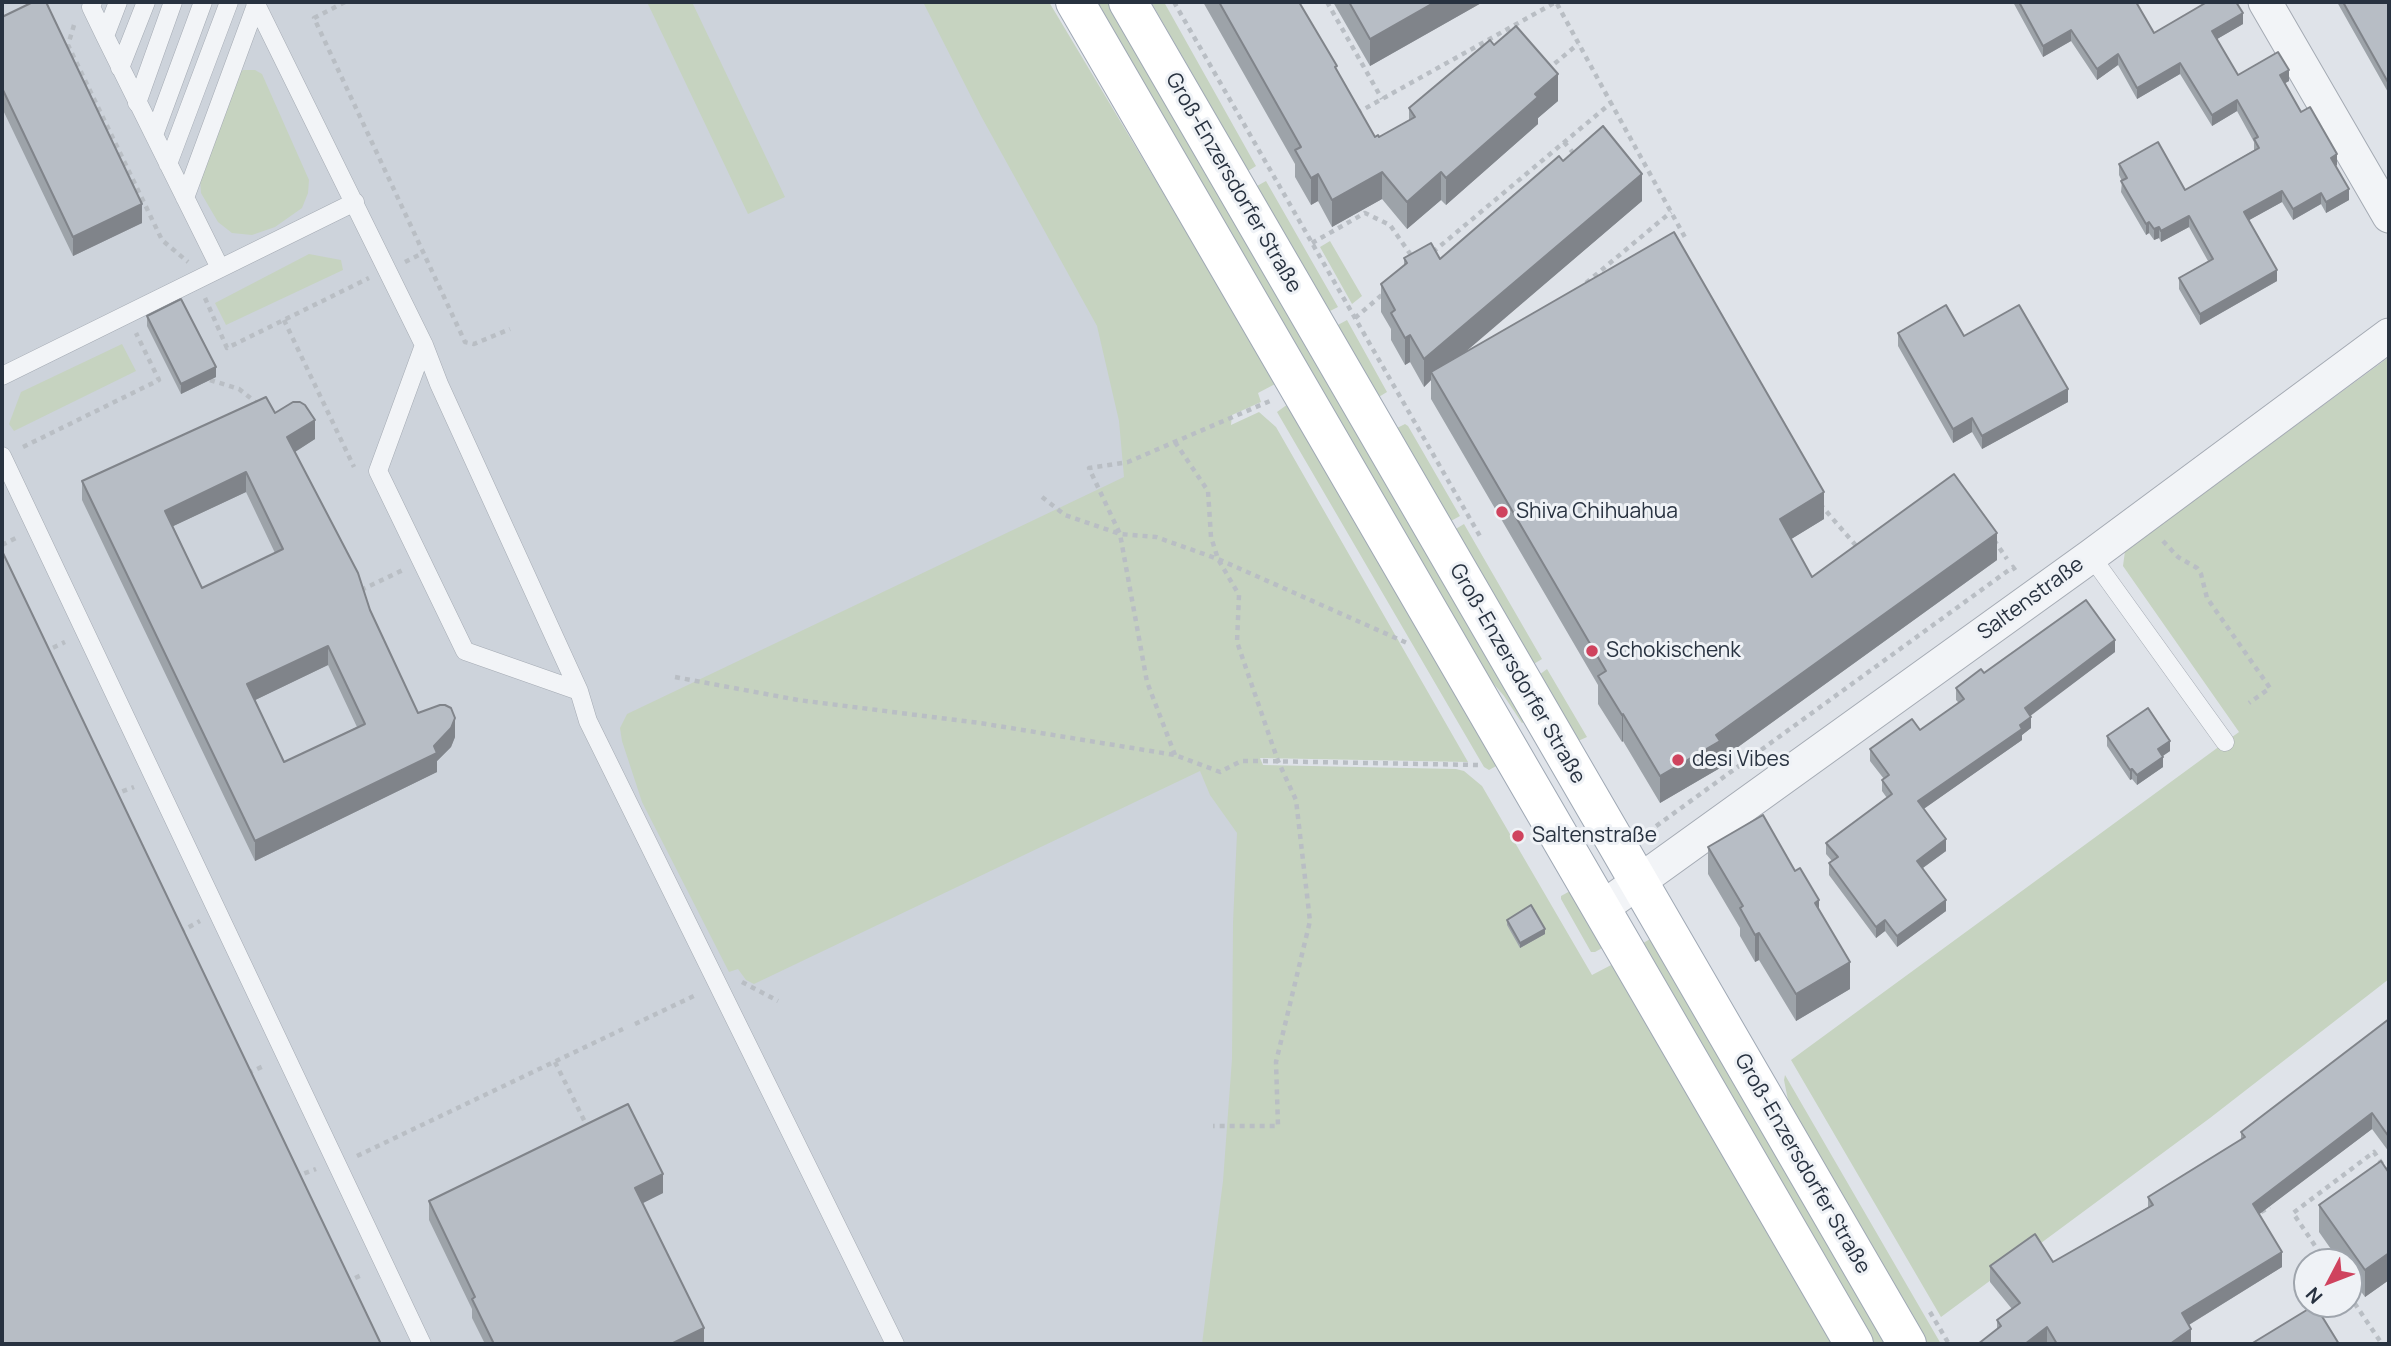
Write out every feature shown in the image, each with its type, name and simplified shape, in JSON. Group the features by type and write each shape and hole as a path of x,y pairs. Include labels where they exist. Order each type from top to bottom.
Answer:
{"main road":[{"name":"Groß-Enzersdorfer Straße","path":"1075,2 1854,1344"},
{"name":"Groß-Enzersdorfer Straße","path":"1128,2 1907,1344"}],"street":[{"path":"2265,2 2389,216"},
{"name":"Saltenstraße","path":"1602,908 2091,556 2389,335"}],"lane":[{"path":"93,2 91,7 104,36 220,268"},
{"path":"104,36 118,2"},
{"path":"120,68 146,2"},
{"path":"137,103 173,2"},
{"path":"154,135 204,2"},
{"path":"168,164 229,2"},
{"path":"185,198 256,3"},
{"path":"256,3 424,345 439,384 579,691 588,721 895,1344"},
{"path":"2,376 355,202"},
{"path":"424,345 378,471 465,651 579,691"},
{"path":"2,456 422,1344"},
{"path":"2091,556 2225,743"}],"path":[{"path":"345,2 314,18 465,342 474,344 510,329"},
{"path":"1174,2 1486,546"},
{"path":"1327,2 1382,99"},
{"path":"1348,118 1556,2 1687,241"},
{"path":"1538,78 1578,44"},
{"path":"1427,257 1611,103"},
{"path":"1564,142 1579,159"},
{"path":"1523,176 1532,186"},
{"path":"1578,290 1671,212"},
{"path":"1312,243 1365,213 1390,225 1418,265"},
{"path":"1479,213 1487,222"},
{"path":"1454,235 1461,243"},
{"path":"1355,318 1388,289"},
{"path":"2,456 159,380 127,313"},
{"path":"284,320 356,470"},
{"path":"1175,755 1147,682 1121,534 1088,468 1128,462 1267,404 1295,379"},
{"path":"209,380 239,389 262,410"},
{"path":"1175,442 1208,491 1211,537 1218,559 1239,595 1237,642 1278,761 1296,800 1310,921 1276,1062 1278,1126 1213,1126"},
{"path":"1042,497 1065,516 1121,534 1156,537 1218,559 1407,643"},
{"path":"1816,500 1859,549 1869,542"},
{"path":"2,545 22,535"},
{"path":"1992,537 2007,559"},
{"path":"2158,539 2164,541 2178,557 2197,568 2207,598 2270,688 2249,703"},
{"path":"358,592 404,570 398,558"},
{"path":"1639,838 2013,567"},
{"path":"43,652 72,638"},
{"path":"675,677 798,699 979,723 1175,755 1220,772 1241,761 1478,765"},
{"path":"111,796 141,784"},
{"path":"1644,823 1653,838"},
{"path":"177,933 204,918"},
{"path":"294,1177 334,1159 359,1155 623,1029"},
{"path":"245,1074 273,1061"},
{"path":"555,1062 594,1140"},
{"path":"2317,1248 2293,1213 2374,1152 2389,1174"},
{"path":"2259,1213 2270,1207"},
{"path":"2363,1316 2382,1344"}],"shaded area":[{"path":"2,2 952,2 1182,403 1250,738 1223,1344 2,1344"}],"green space":[{"path":"647,2 692,2 785,197 748,214"},
{"path":"923,2 1049,2 1277,383 1258,393 1261,402 1232,415 1231,425 1259,412 1276,427 1468,762 1260,758 1263,765 1456,769 1464,771 1482,786 1592,975 1615,963 1836,1344 1202,1344 1223,1181 1232,1059 1237,833 1210,795 1200,771 754,984 746,980 738,969 729,972 642,802 622,741 620,728 627,714 1124,477 1119,421 1097,326 981,116"},
{"path":"1095,2 1114,2 1528,720 1522,723 1481,669"},
{"path":"1151,2 1164,2 1256,166 1248,171"},
{"path":"243,70 255,70 262,74 309,180 308,193 302,208 275,227 252,235 232,233 218,222 201,193 200,178 236,76"},
{"path":"1266,181 1338,307 1328,312 1257,186"},
{"path":"1330,241 1362,296 1352,304 1320,247"},
{"path":"309,254 341,260 343,270 226,325 215,303"},
{"path":"1347,320 1387,392 1377,398 1336,326"},
{"path":"122,344 136,371 14,431 9,424 21,392"},
{"path":"2389,357 2389,979 2210,1118 1941,1317 1791,1060 2239,732 2123,566 2125,551"},
{"path":"1288,404 1498,765 1489,770 1484,767 1277,412"},
{"path":"1405,424 1460,516 1449,522 1395,429"},
{"path":"1464,524 1542,659 1532,665 1454,530"},
{"path":"1547,669 1587,737 1578,741 1539,675"},
{"path":"1572,890 1604,947 1595,952 1591,952 1561,899 1561,896"},
{"path":"1655,936 1893,1344 1872,1344 1640,945"},
{"path":"1785,1075 1941,1344 1928,1344 1789,1105"}],"building":[{"path":"33,2 46,2 142,204 73,237 2,88 2,17"},
{"path":"1219,2 1299,2 1375,137 1415,117 1409,108 1490,40 1494,45 1516,26 1558,74 1535,94 1538,97 1446,178 1441,172 1407,202 1382,172 1332,200 1318,174 1311,178 1295,150 1301,147"},
{"path":"1349,2 1435,2 1370,39"},
{"path":"2019,2 2136,2 2154,33 2207,2 2236,2 2243,13 2212,31 2238,75 2278,52 2289,70 2280,75 2301,112 2310,107 2337,154 2331,158 2349,189 2326,202 2321,193 2293,209 2282,191 2244,212 2277,270 2200,314 2179,278 2213,259 2189,216 2161,231 2159,227 2154,229 2149,222 2146,224 2121,181 2127,178 2119,164 2158,142 2185,190 2259,148 2254,139 2258,137 2237,100 2212,115 2180,63 2137,88 2118,54 2097,69 2071,30 2043,46"},
{"path":"2343,2 2389,2 2389,84"},
{"path":"1603,126 1642,174 1424,359 1410,335 1405,338 1391,313 1395,310 1381,284 1407,263 1404,258 1431,243 1440,259 1559,156 1563,161"},
{"path":"1674,232 1824,492 1780,519 1812,577 1954,474 1997,533 1716,735 1720,741 1660,776 1598,676 1606,671 1431,372"},
{"path":"181,299 216,367 181,384 147,316"},
{"path":"1946,305 1964,336 2019,305 2068,389 1982,436 1972,418 1953,429 1898,333"},
{"path":"266,397 275,413 293,402 305,405 315,420 287,437 358,573 370,610 418,713 445,705 451,708 455,718 451,728 434,746 437,753 255,841 82,481","holes":["246,472 283,549 202,588 165,511","328,646 365,724 284,762 247,684"]},
{"path":"2,551 381,1344 2,1344"},
{"path":"2086,600 2115,640 2025,708 2031,717 2020,725 2022,729 1918,801 1946,839 1917,861 1946,900 1897,936 1885,920 1876,927 1829,863 1838,857 1826,843 1892,794 1882,780 1889,775 1870,749 1912,719 1920,730 1964,699 1956,688 1981,669 1984,673"},
{"path":"2148,708 2170,741 2158,749 2163,757 2137,775 2130,770 2107,736"},
{"path":"1763,815 1795,871 1800,868 1819,900 1815,903 1850,962 1796,994 1759,933 1755,935 1740,908 1743,906 1708,847"},
{"path":"1531,905 1545,929 1520,943 1507,920"},
{"path":"2389,1019 2389,1137 2372,1113 2253,1204 2282,1252 2182,1313 2191,1329 2170,1344 2057,1344 2047,1327 2025,1344 1978,1344 2001,1326 1997,1320 2020,1303 1990,1266 2035,1234 2053,1262 2153,1205 2148,1197 2245,1137 2241,1132"},
{"path":"628,1104 663,1174 635,1188 704,1328 671,1344 494,1344 472,1299 475,1297 429,1201"},
{"path":"2381,1161 2389,1173 2389,1253 2365,1270 2363,1248 2349,1248 2319,1205"},
{"path":"2294,1318 2323,1318 2339,1344 2251,1344"}],"place":[{"name":"Shiva Chihuahua","path":"1502,512"},
{"name":"Schokischenk","path":"1592,651"},
{"name":"desi Vibes","path":"1678,760"},
{"name":"Saltenstraße","path":"1518,836"}]}
